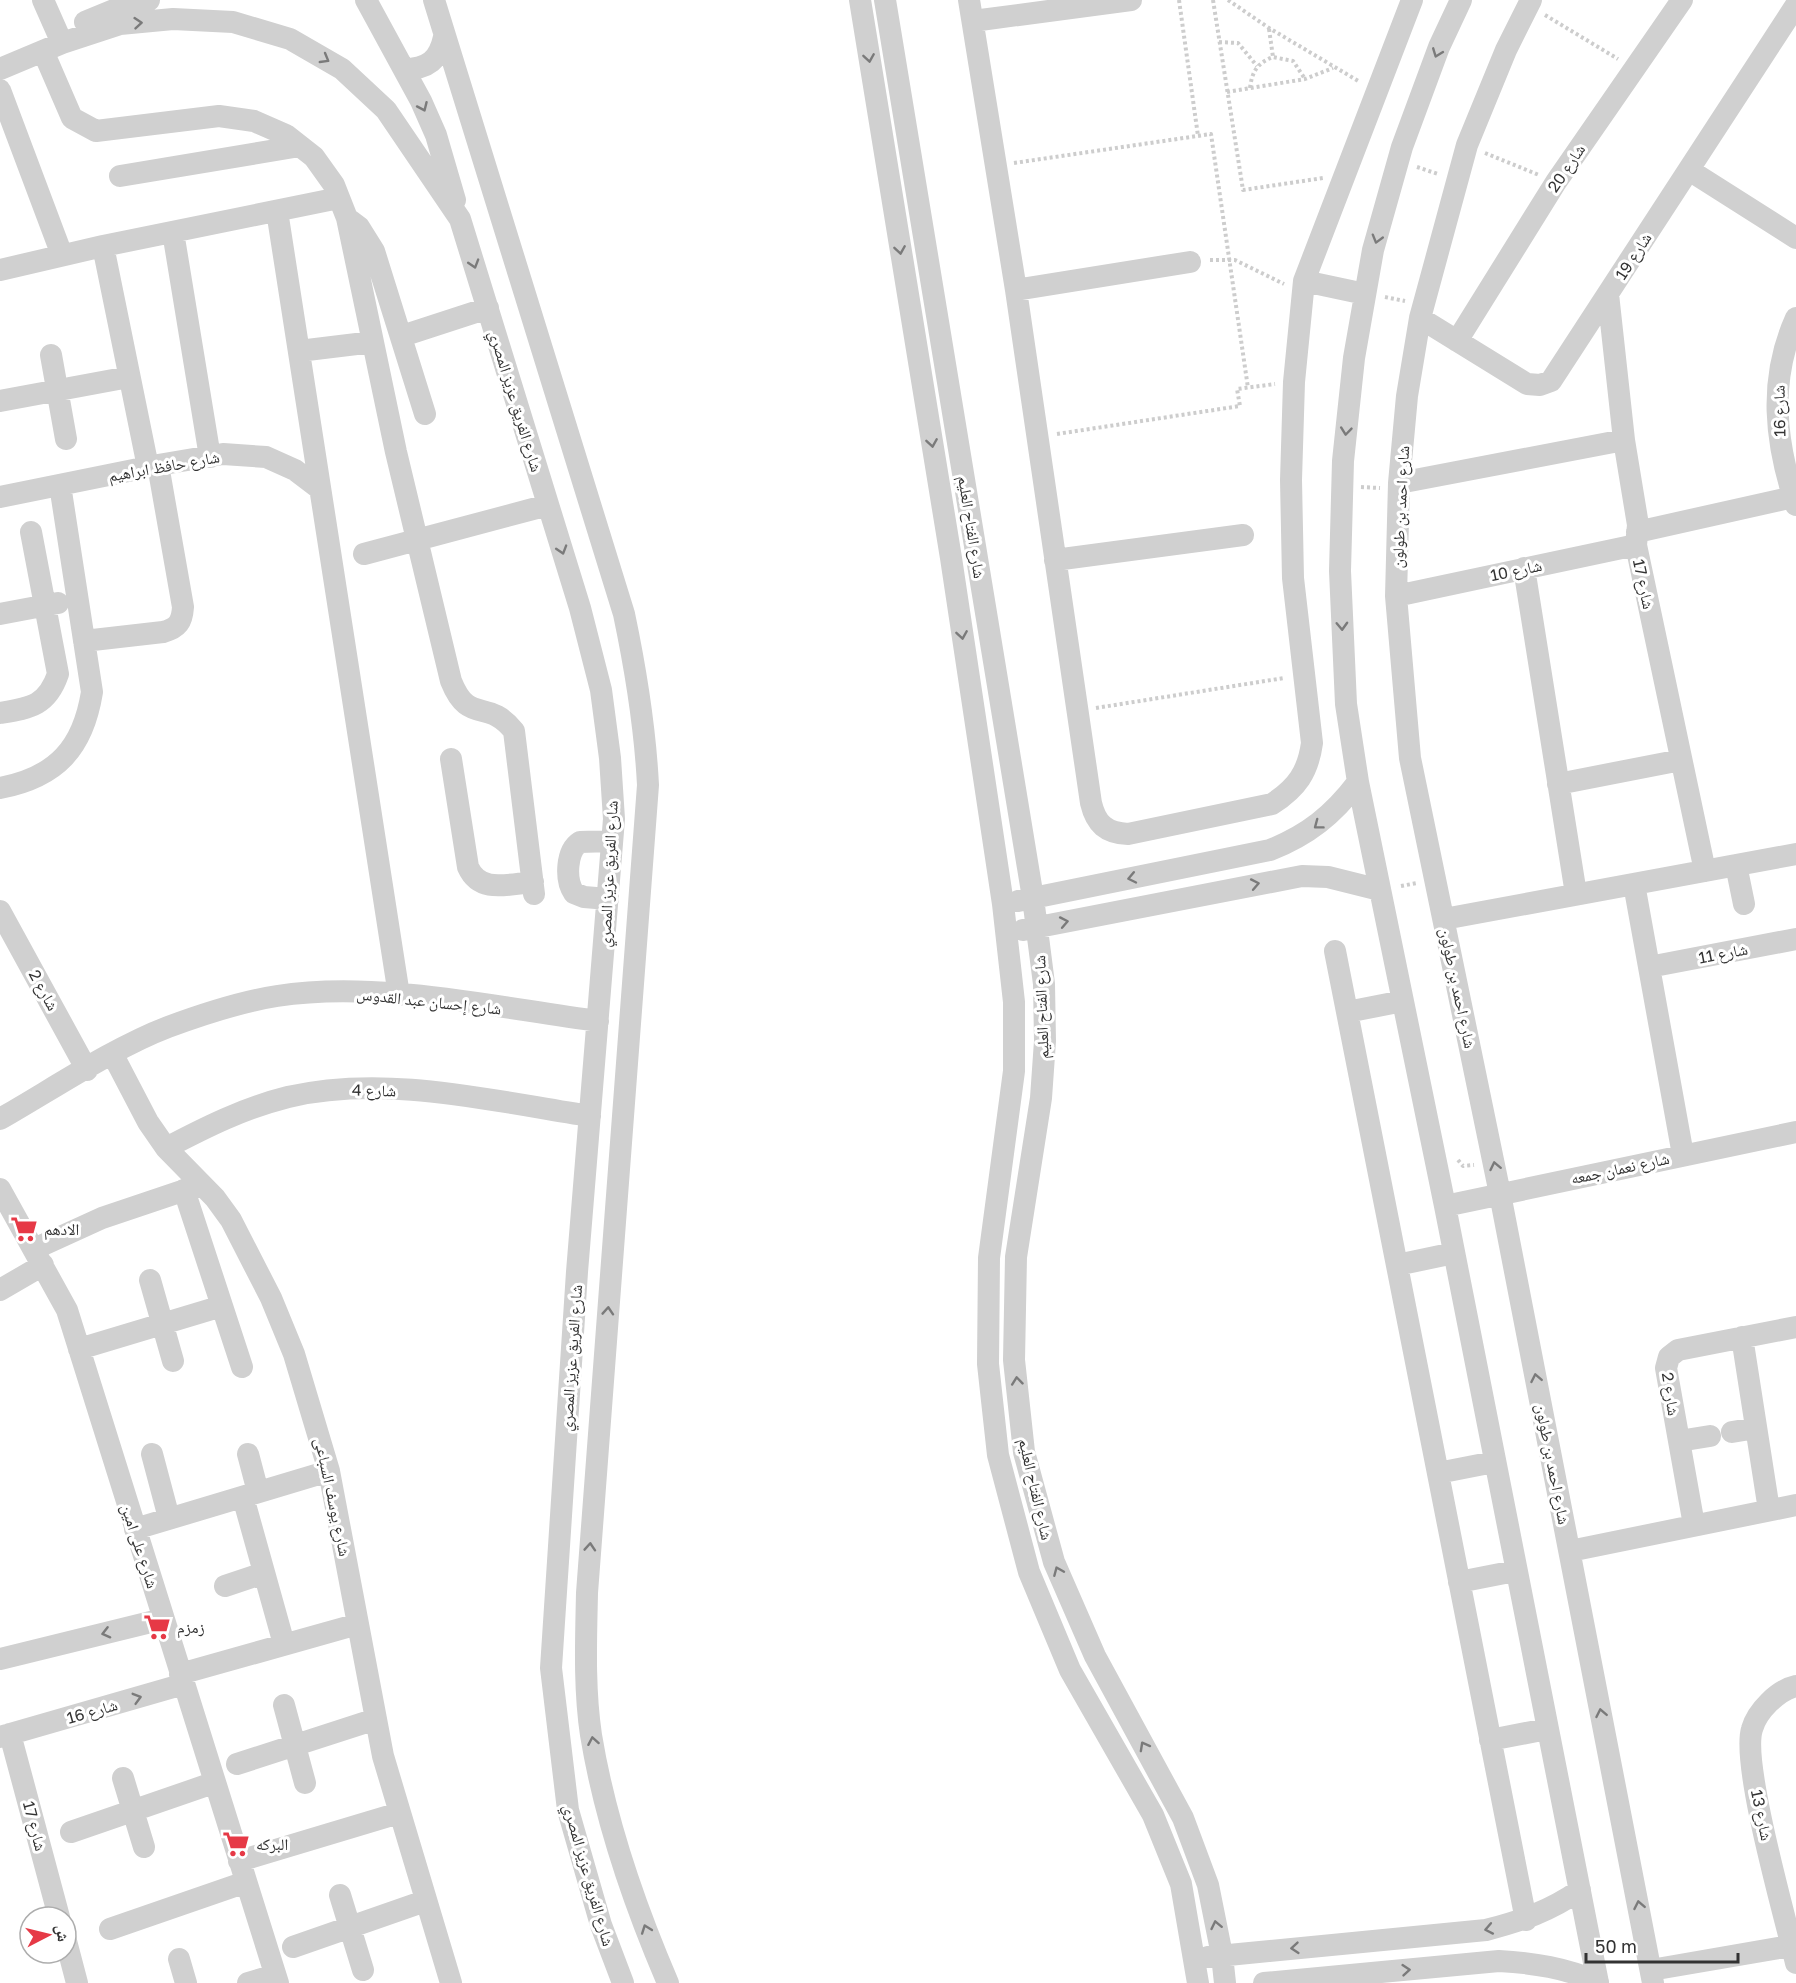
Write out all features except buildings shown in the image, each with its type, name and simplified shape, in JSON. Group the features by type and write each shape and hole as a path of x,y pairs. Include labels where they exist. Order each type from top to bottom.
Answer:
{"street":[{"path":"43,0 72,118 96,131 219,116 254,121 286,135 314,157 334,185 343,208 451,681 459,700 471,709 490,711 503,718 514,731 534,888 483,884 473,878 468,867 452,759"},
{"path":"53,47 89,19 126,5 149,0"},
{"path":"366,0 404,69 436,135 460,219"},
{"name":"شارع الفريق عزيز المصري","path":"434,0 624,614 637,672 645,735 648,785 587,1593 585,1665 591,1733 604,1800 645,1929 668,1983"},
{"name":"شارع الفتاح العليم","path":"860,0 949,546 1003,904 1014,1002 1014,1071 989,1258 987,1364 998,1455 1029,1572 1070,1670 1153,1815 1181,1884 1198,1983"},
{"name":"شارع الفتاح العليم","path":"885,0 1033,898 1044,984 1045,1041 1041,1098 1016,1257 1014,1359 1024,1452 1054,1562 1063,1583 1095,1656 1183,1818 1208,1886 1222,1955 1225,1983"},
{"path":"1131,0 971,11 1016,290 1094,816 1102,827 1114,833 1128,834 1272,804 1289,794 1301,780 1309,762 1312,743 1302,675 1293,578 1291,480 1294,382 1304,288 1344,175 1412,0"},
{"path":"1461,0 1439,47 1398,161 1373,250 1354,358 1342,486 1340,571 1345,693 1358,782 1445,1206 1515,1571 1598,1983"},
{"name":"شارع 20","path":"1457,341 1556,182 1682,0"},
{"name":"شارع احمد بن طولون","path":"1529,3 1506,50 1467,145 1421,311 1407,396 1399,486 1396,596 1410,758 1500,1194 1652,1977"},
{"name":"شارع 19","path":"1421,311 1457,341 1527,384 1545,384 1555,376 1796,5"},
{"name":"شارع الفريق عزيز المصري","path":"0,69 53,47 120,24 173,19 233,22 290,39 342,69 386,110 460,219 580,608 601,690 610,758 614,819 567,1413 551,1668 568,1810 601,1925 623,1983"},
{"path":"404,69 419,69 432,63 441,51 444,37"},
{"path":"0,90 62,255"},
{"path":"120,176 300,146"},
{"path":"1689,170 1796,238"},
{"path":"1,266 278,211 343,208"},
{"path":"343,208 364,232 374,251 425,414"},
{"path":"278,211 399,994"},
{"path":"173,232 210,456"},
{"path":"84,641 175,629 182,619 183,607 153,466 129,377 102,246"},
{"path":"1016,290 1190,262"},
{"path":"1304,288 1365,294"},
{"name":"شارع 17","path":"1608,294 1636,538 1705,871"},
{"path":"402,336 488,308"},
{"name":"شارع 16","path":"1795,501 1779,441 1776,413 1782,356 1796,318"},
{"path":"299,351 373,342"},
{"path":"51,355 66,439"},
{"path":"0,401 129,377"},
{"path":"1399,486 1624,440"},
{"name":"شارع حافظ ابراهيم","path":"0,497 223,454 266,457 295,470 320,489"},
{"path":"0,788 34,780 57,765 76,744 88,719 92,692 60,485"},
{"name":"شارع 10","path":"1396,596 1524,568 1636,538 1795,501"},
{"path":"364,554 548,505"},
{"path":"0,713 26,709 40,702 52,691 58,674 31,532"},
{"path":"1055,560 1243,535"},
{"path":"1524,568 1576,894"},
{"path":"0,614 78,600"},
{"path":"1558,784 1681,760"},
{"path":"1003,904 1270,850 1294,840 1319,825 1341,806 1358,782"},
{"path":"1294,840 1304,858 1302,876"},
{"path":"608,899 584,897 574,893 569,881 570,857 571,851 580,842 612,842"},
{"path":"1444,919 1796,854"},
{"path":"1737,865 1744,904"},
{"path":"1007,933 1302,876 1328,877 1380,890"},
{"path":"1634,884 1683,1155"},
{"path":"1099,885 1098,898 1117,912"},
{"name":"شارع 2","path":"1,916 87,1070"},
{"name":"شارع 11","path":"1649,966 1796,939"},
{"path":"1335,951 1526,1920"},
{"name":"شارع إحسان عبد القدوس","path":"0,1119 165,1028 220,1009 266,998 336,992 399,994 598,1021"},
{"path":"1347,1012 1403,1001"},
{"name":"شارع يوسف السباعى","path":"113,1055 148,1122 193,1188 215,1198 231,1220 271,1298 298,1365 329,1471 375,1719 399,1813 451,1983"},
{"name":"شارع 4","path":"166,1148 236,1114 288,1097 354,1088 420,1091 591,1116"},
{"name":"شارع نعمان جمعه","path":"1445,1206 1796,1132"},
{"path":"0,1290 38,1257 102,1218 193,1188 222,1306 242,1367"},
{"name":"شارع على امين","path":"0,1189 67,1310 213,1784 276,1979"},
{"path":"1397,1265 1454,1253"},
{"path":"150,1280 173,1361"},
{"path":"80,1348 222,1306"},
{"name":"شارع 2","path":"1695,1526 1666,1368 1669,1357 1678,1350 1796,1327"},
{"path":"1742,1337 1769,1510"},
{"path":"572,1350 588,1357 605,1352"},
{"path":"567,1413 584,1409 601,1414"},
{"path":"1679,1441 1756,1428"},
{"path":"998,1455 1024,1452"},
{"path":"248,1454 251,1495 264,1573 284,1644"},
{"path":"152,1455 169,1518"},
{"path":"1438,1473 1494,1462"},
{"path":"135,1529 329,1471"},
{"path":"1570,1551 1796,1505"},
{"path":"1459,1582 1515,1571"},
{"path":"225,1586 264,1573"},
{"path":"0,1659 163,1619"},
{"name":"شارع 16","path":"5,1736 284,1644 358,1624"},
{"name":"شارع 13","path":"1795,1951 1756,1791 1752,1730 1767,1703 1796,1686"},
{"path":"284,1705 304,1783"},
{"path":"237,1764 375,1719"},
{"path":"1490,1740 1547,1729"},
{"name":"شارع 17","path":"5,1736 55,1905"},
{"path":"123,1778 144,1847"},
{"path":"71,1832 213,1784"},
{"path":"110,1929 242,1872 399,1813"},
{"path":"1195,1958 1486,1930 1526,1920 1557,1906 1580,1890"},
{"path":"340,1894 363,1970"},
{"path":"293,1947 425,1901"},
{"path":"1652,1977 1795,1951"},
{"path":"179,1959 186,1983"},
{"path":"1264,1983 1499,1961 1535,1963 1571,1971 1598,1983"},
{"path":"72,1965 77,1983"},
{"path":"248,1983 276,1979"}],"path":[{"path":"1179,0 1198,136"},
{"path":"1214,0 1243,190 1344,175"},
{"path":"1228,0 1269,28 1376,92"},
{"path":"1529,3 1634,69"},
{"path":"1269,28 1272,57"},
{"path":"1219,42 1238,43 1257,66"},
{"path":"1250,88 1251,77 1257,66 1272,57 1293,62 1305,79"},
{"path":"1227,92 1305,79 1334,67"},
{"path":"997,166 1211,134 1248,388"},
{"path":"1467,145 1556,182"},
{"path":"1398,161 1456,180"},
{"path":"1190,262 1230,259 1304,288"},
{"path":"1365,294 1421,311"},
{"path":"1037,437 1240,406 1237,389 1294,382"},
{"path":"1342,486 1399,486"},
{"path":"1078,711 1302,675"},
{"path":"1380,890 1435,879"}],"place":[{"name":"الادهم","path":"24,1229"},
{"name":"زمزم","path":"157,1627"},
{"name":"البركه","path":"236,1844"}]}
